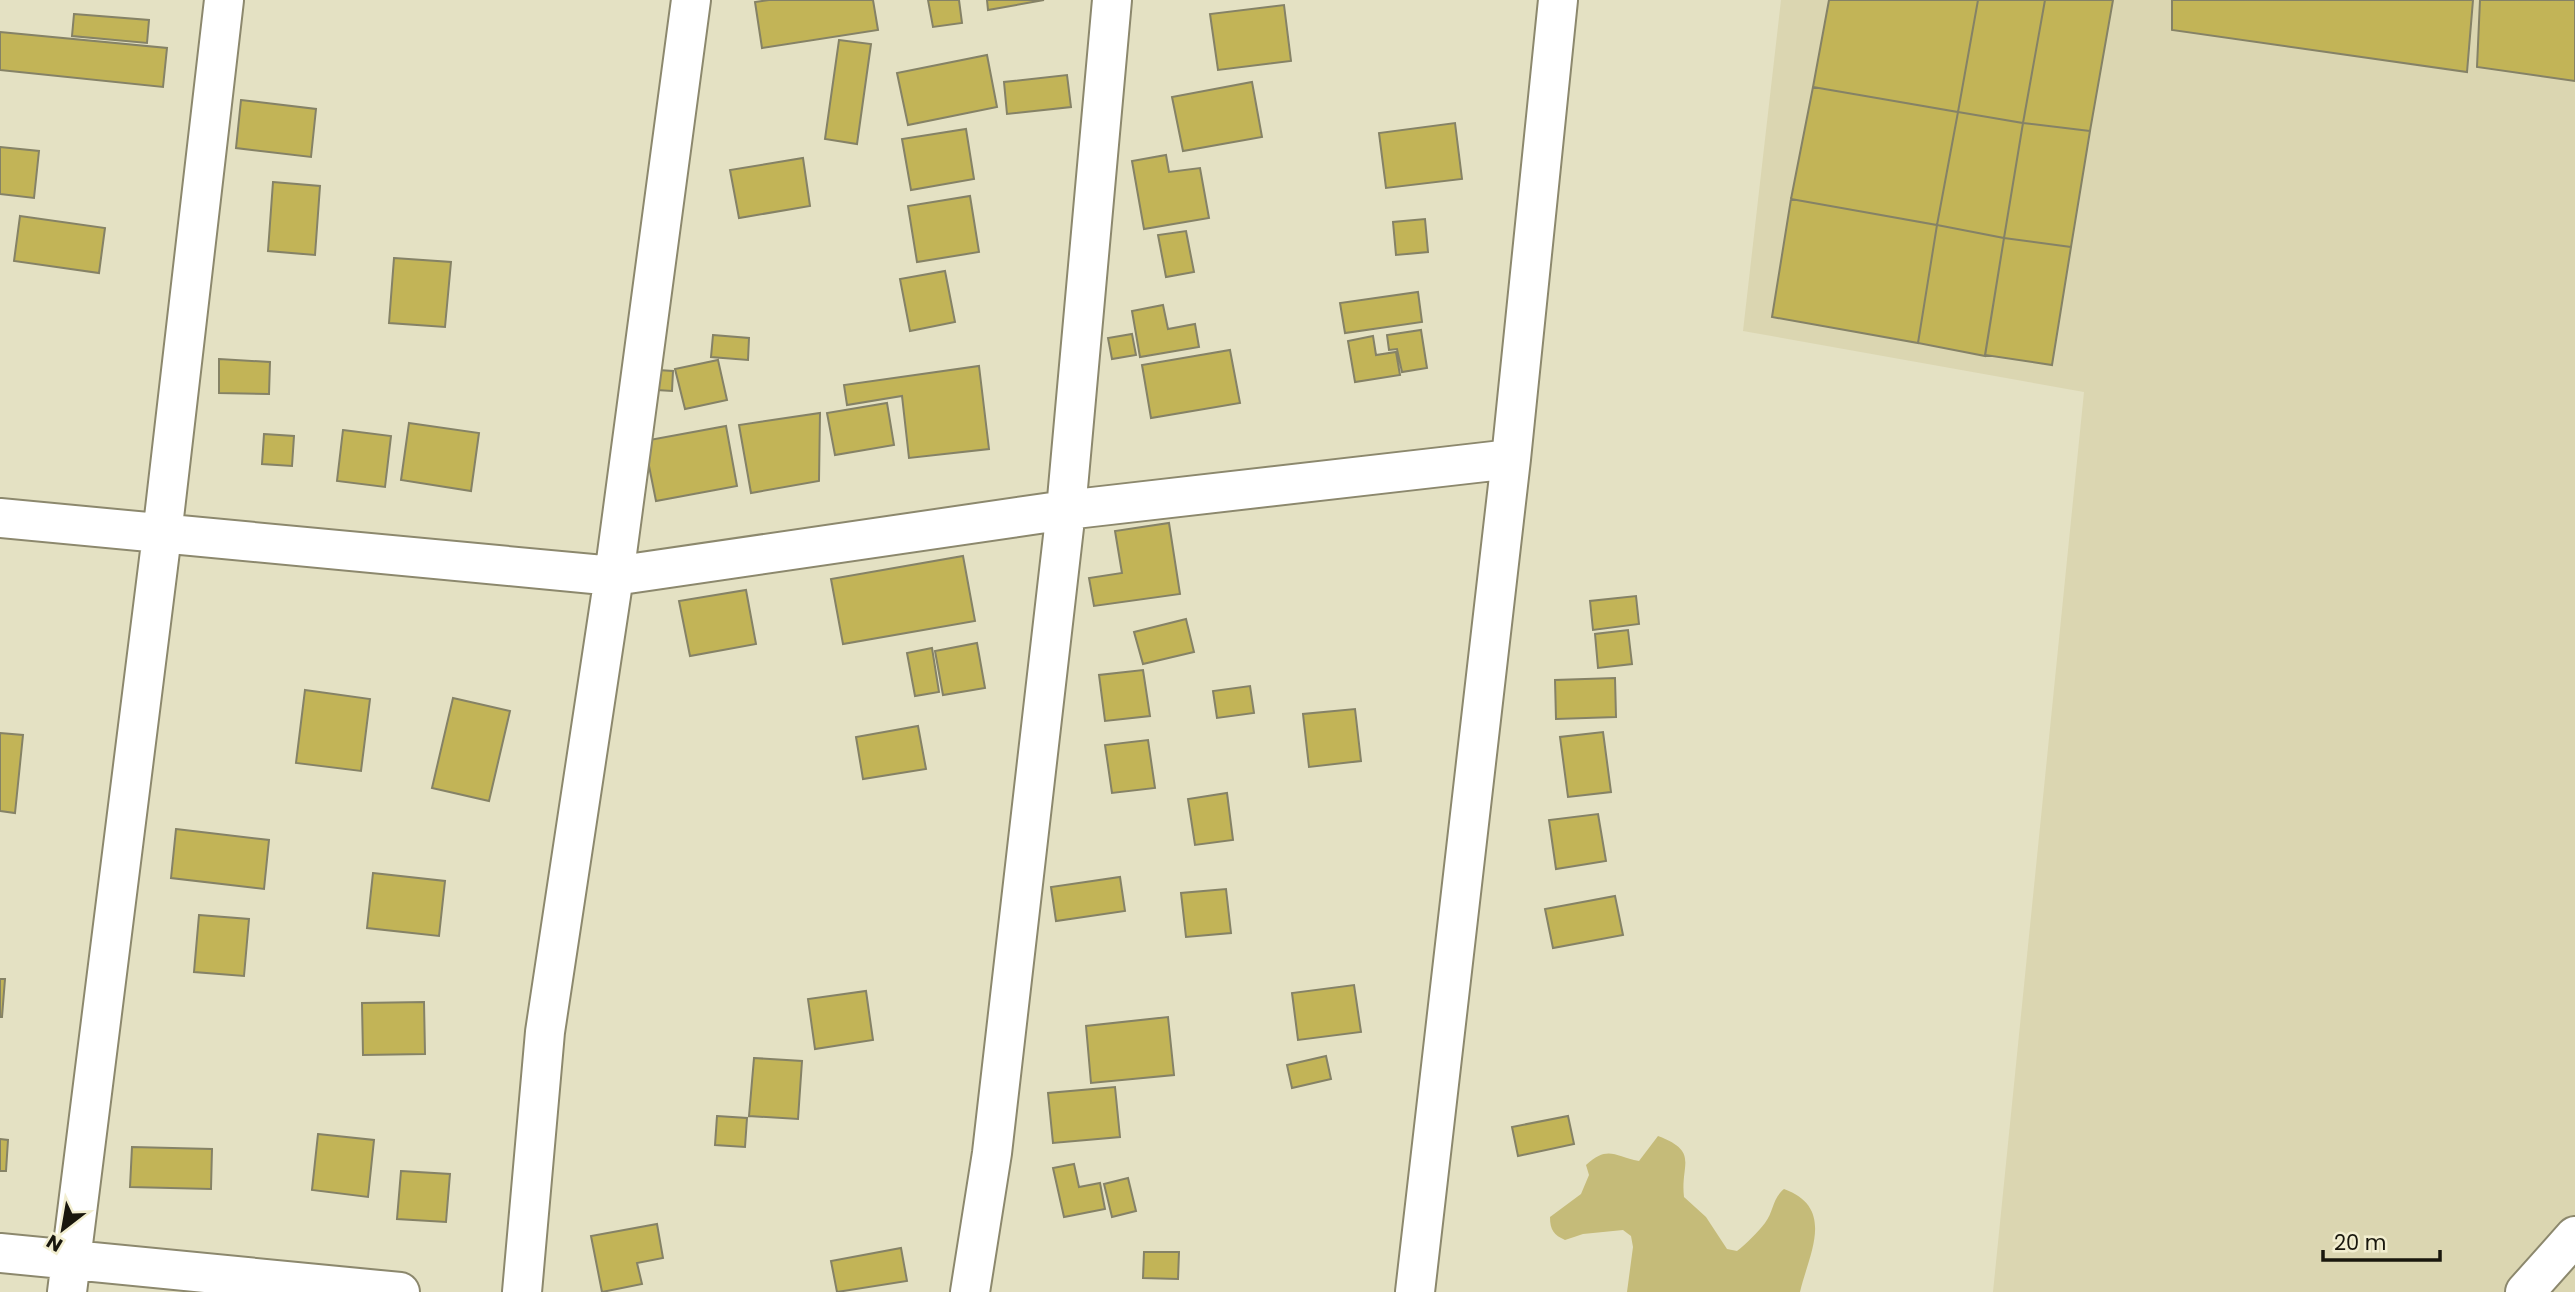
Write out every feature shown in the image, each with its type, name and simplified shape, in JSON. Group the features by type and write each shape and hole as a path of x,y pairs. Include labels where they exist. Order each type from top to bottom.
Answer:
{"street":[{"path":"69,1276 162,535 224,0"},
{"path":"522,1292 545,1032 614,576 691,0"},
{"path":"970,1292 992,1153 1066,510 1112,0"},
{"path":"1415,1292 1511,459 1558,0"},
{"path":"0,517 162,535 614,576 1066,510 1511,459"},
{"path":"2525,1292 2575,1236"},
{"path":"0,1253 69,1276 400,1292"}],"shaded area":[{"path":"1781,0 2575,0 2575,1292 1993,1292 2084,392 1743,331"},
{"path":"1658,1136 1671,1142 1684,1154 1684,1197 1706,1217 1727,1249 1737,1251 1755,1234 1768,1219 1777,1197 1784,1189 1800,1197 1810,1208 1815,1234 1800,1292 1627,1292 1633,1247 1631,1236 1623,1230 1583,1234 1565,1240 1555,1234 1550,1217 1581,1194 1589,1175 1586,1165 1606,1154 1639,1161"}],"building":[{"path":"873,0 878,30 762,48 755,2"},
{"path":"928,0 959,0 962,23 933,27"},
{"path":"987,0 1044,0 988,10"},
{"path":"1829,0 1978,0 1958,112 1813,87"},
{"path":"1978,0 2045,0 2023,123 1958,112"},
{"path":"2045,0 2113,0 2090,131 2023,123"},
{"path":"2172,0 2473,0 2467,72 2172,30"},
{"path":"2480,0 2575,0 2575,81 2477,67"},
{"path":"1284,5 1291,61 1218,70 1210,14"},
{"path":"74,14 149,20 147,43 72,36"},
{"path":"0,32 167,48 163,87 0,70"},
{"path":"839,40 871,44 857,144 825,139"},
{"path":"987,55 997,107 908,125 897,73"},
{"path":"1067,75 1071,107 1007,114 1004,82"},
{"path":"1252,82 1262,137 1183,151 1172,97"},
{"path":"1813,87 1958,112 1937,225 1791,199"},
{"path":"241,100 316,109 311,157 236,148"},
{"path":"1958,112 2023,123 2004,238 1937,225"},
{"path":"1455,123 1462,179 1386,188 1379,133"},
{"path":"2023,123 2090,131 2071,247 2004,238"},
{"path":"966,129 974,179 911,190 902,139"},
{"path":"0,147 39,151 34,198 0,194"},
{"path":"1166,155 1169,172 1200,168 1209,218 1144,229 1132,161"},
{"path":"803,158 810,206 739,218 730,170"},
{"path":"273,182 320,186 315,255 268,251"},
{"path":"970,196 979,252 917,262 908,206"},
{"path":"1791,199 1937,225 1918,343 1772,317"},
{"path":"20,216 105,228 99,273 14,261"},
{"path":"1425,219 1428,252 1396,255 1393,222"},
{"path":"1937,225 2004,238 1985,356 1918,343"},
{"path":"1186,231 1194,272 1166,277 1158,235"},
{"path":"2004,238 2071,247 2052,365 1985,355"},
{"path":"394,258 451,262 445,327 389,323"},
{"path":"945,271 955,322 910,331 900,279"},
{"path":"1418,292 1422,322 1345,333 1340,303"},
{"path":"1163,305 1168,329 1195,324 1199,347 1140,357 1132,311"},
{"path":"1421,330 1427,368 1402,372 1397,349 1389,350 1387,335"},
{"path":"1132,334 1136,355 1112,359 1108,338"},
{"path":"713,335 749,338 748,360 711,357"},
{"path":"1373,336 1376,355 1396,352 1400,375 1355,382 1348,341"},
{"path":"1230,350 1240,403 1151,418 1142,365"},
{"path":"219,359 270,362 269,394 219,393"},
{"path":"718,360 727,400 685,409 675,369"},
{"path":"979,366 989,449 909,458 902,396 847,405 844,385"},
{"path":"658,370 673,371 672,391 657,390"},
{"path":"887,403 894,445 835,455 827,413"},
{"path":"820,413 819,481 751,493 739,425"},
{"path":"409,423 479,433 471,491 401,480"},
{"path":"726,426 737,486 656,501 644,441"},
{"path":"343,430 391,436 385,487 337,481"},
{"path":"264,434 294,436 292,466 262,464"},
{"path":"1169,523 1180,594 1094,606 1089,578 1122,573 1115,531"},
{"path":"963,556 975,621 843,644 831,579"},
{"path":"746,590 756,644 690,656 679,601"},
{"path":"1636,596 1639,624 1593,630 1590,601"},
{"path":"1186,619 1194,652 1143,664 1134,632"},
{"path":"1628,630 1632,664 1598,668 1595,634"},
{"path":"977,643 985,688 943,695 935,651"},
{"path":"932,648 939,692 915,696 907,653"},
{"path":"1143,670 1150,716 1105,721 1099,675"},
{"path":"1615,678 1616,717 1556,719 1555,680"},
{"path":"1250,686 1254,713 1217,718 1213,691"},
{"path":"305,690 370,699 361,771 296,763"},
{"path":"453,698 510,711 489,801 432,788"},
{"path":"1355,709 1361,761 1309,767 1303,714"},
{"path":"918,726 926,769 863,779 856,737"},
{"path":"1603,732 1611,792 1568,797 1560,737"},
{"path":"0,733 23,735 15,813 0,811"},
{"path":"1148,740 1155,788 1112,793 1105,745"},
{"path":"1227,793 1233,840 1195,845 1188,799"},
{"path":"1598,814 1606,861 1556,869 1549,820"},
{"path":"176,829 269,840 264,889 171,878"},
{"path":"373,873 445,881 439,936 367,928"},
{"path":"1120,877 1125,911 1056,921 1051,887"},
{"path":"1226,889 1231,933 1186,937 1181,893"},
{"path":"1615,896 1623,935 1553,948 1545,909"},
{"path":"199,915 249,919 244,976 194,972"},
{"path":"0,979 5,979 2,1017 0,1017"},
{"path":"1354,985 1361,1032 1298,1040 1292,993"},
{"path":"866,991 873,1040 815,1049 808,999"},
{"path":"424,1002 425,1054 363,1055 362,1003"},
{"path":"1168,1017 1174,1075 1091,1083 1086,1026"},
{"path":"1326,1056 1331,1079 1292,1088 1287,1065"},
{"path":"754,1058 802,1061 798,1119 749,1116"},
{"path":"1115,1087 1120,1137 1053,1143 1048,1093"},
{"path":"717,1116 747,1118 745,1147 715,1145"},
{"path":"1568,1116 1574,1144 1518,1156 1512,1127"},
{"path":"318,1134 374,1140 368,1197 312,1190"},
{"path":"0,1139 8,1140 6,1171 0,1171"},
{"path":"132,1147 212,1149 211,1189 130,1187"},
{"path":"1074,1164 1079,1187 1100,1183 1105,1209 1064,1217 1053,1168"},
{"path":"401,1171 450,1174 446,1222 397,1219"},
{"path":"1128,1178 1136,1211 1112,1217 1104,1184"},
{"path":"657,1224 663,1258 637,1263 642,1284 602,1292 591,1236"},
{"path":"901,1248 907,1281 837,1292 831,1261"},
{"path":"1144,1252 1179,1252 1178,1279 1143,1278"}]}
